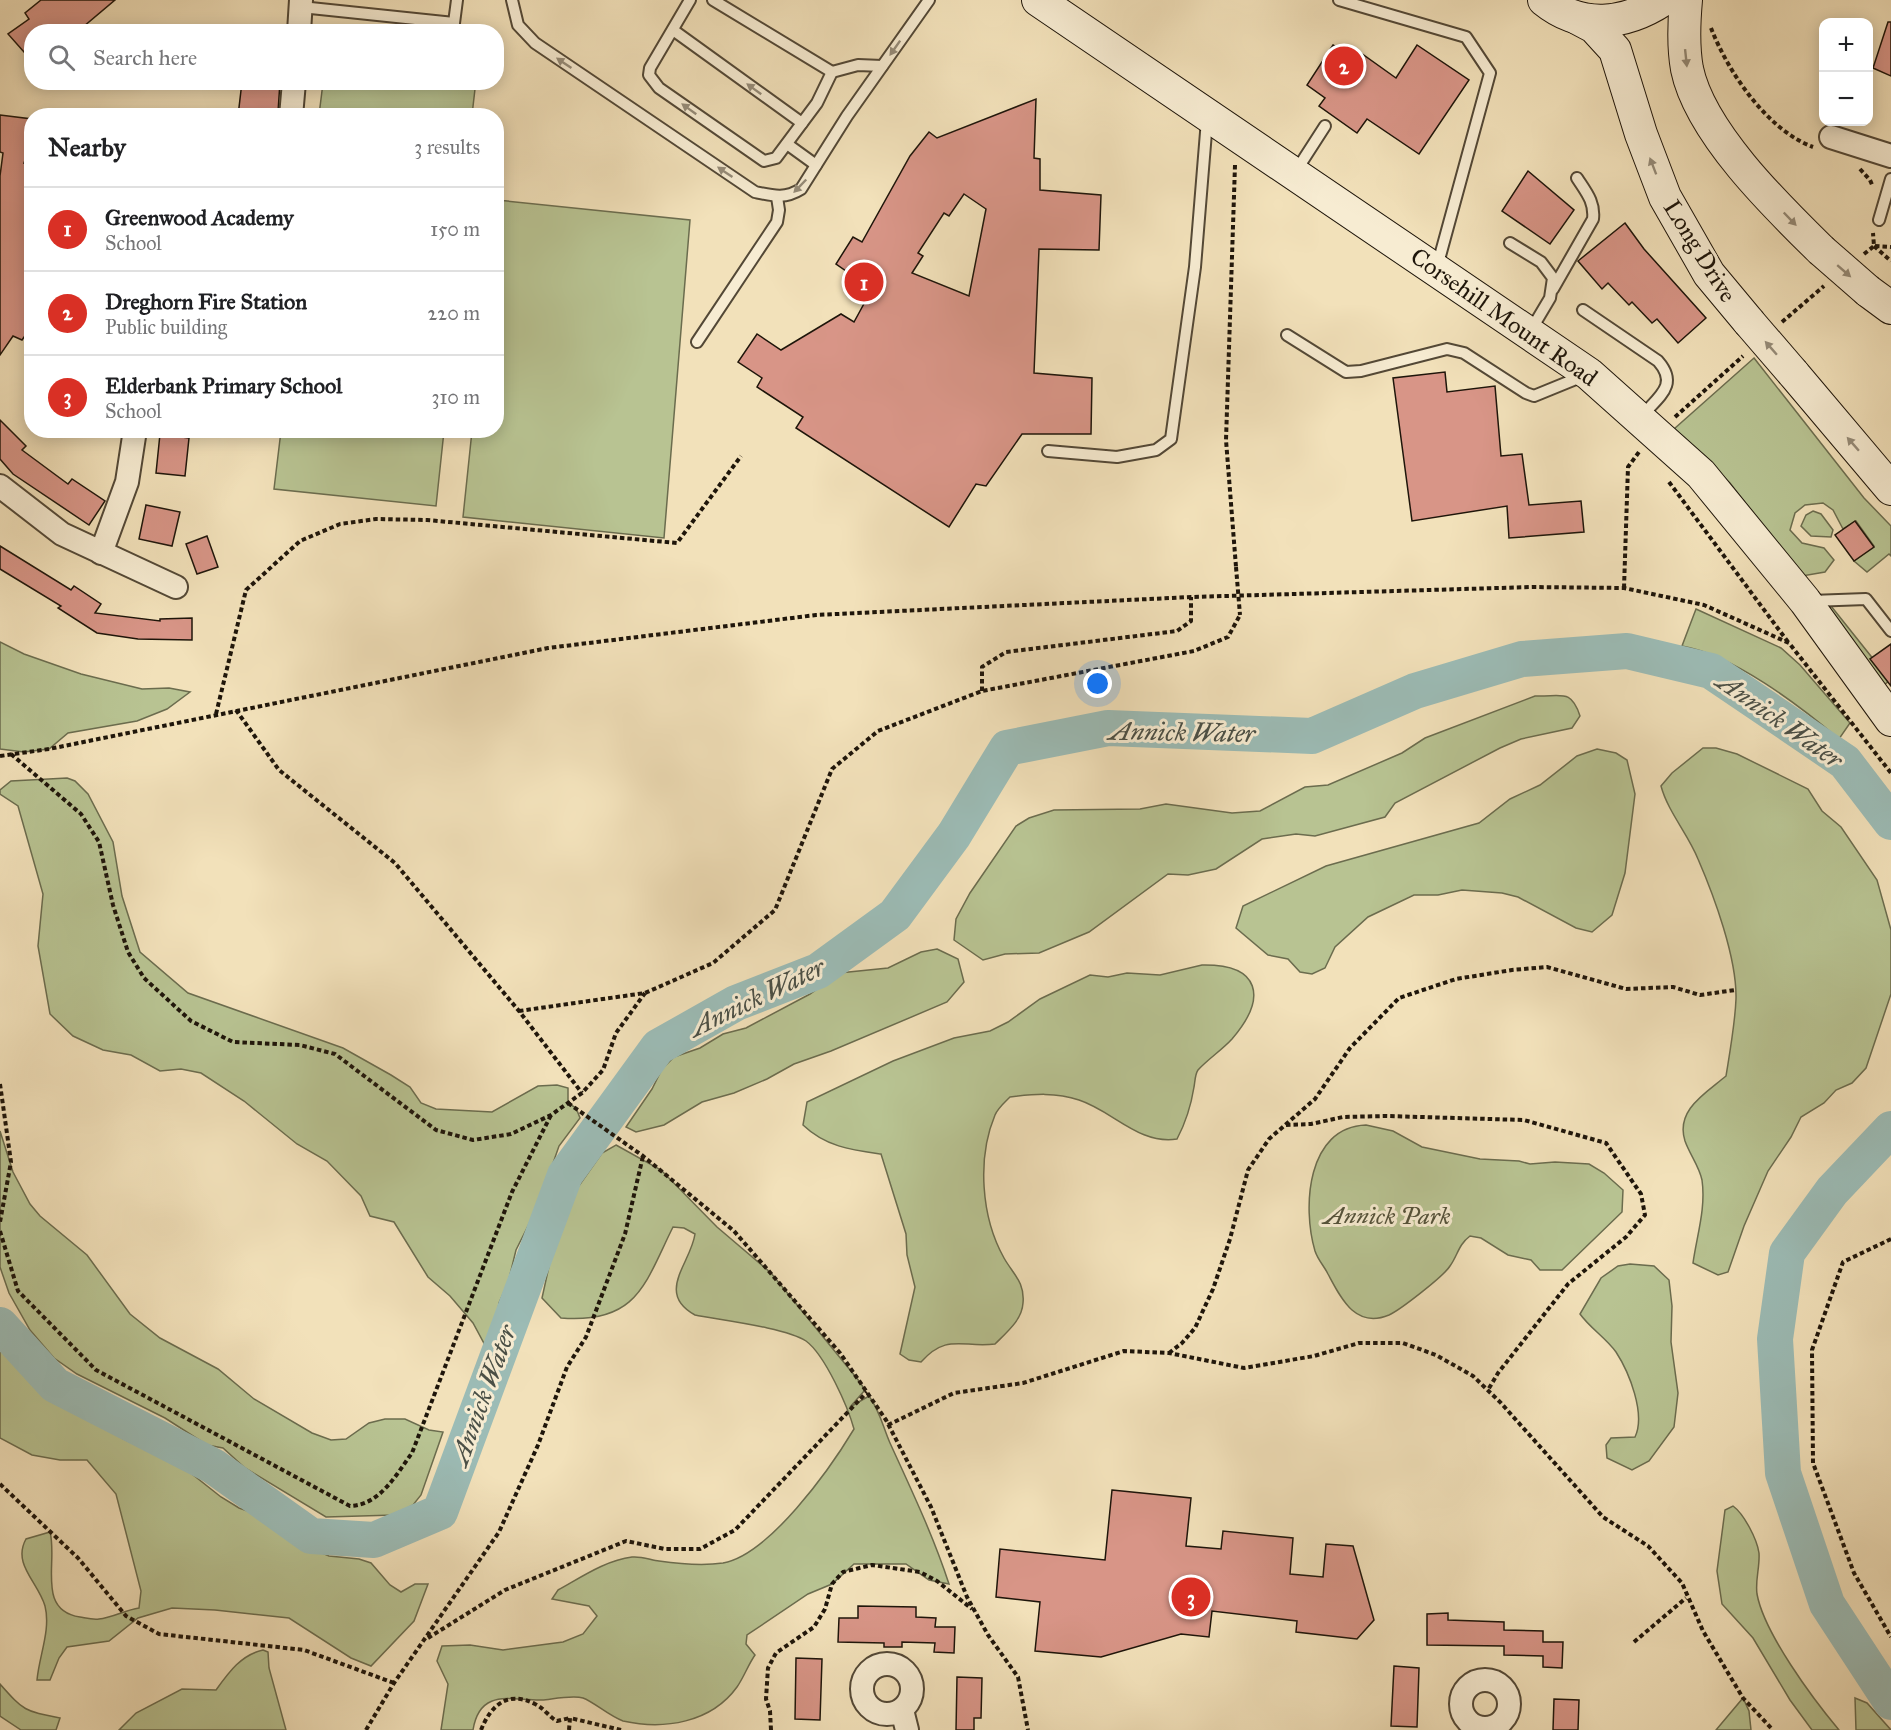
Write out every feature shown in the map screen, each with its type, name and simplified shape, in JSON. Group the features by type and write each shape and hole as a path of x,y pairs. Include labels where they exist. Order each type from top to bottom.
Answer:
{"main road":[{"name":"Corsehill Mount Road","path":"1038,0 1589,374 1701,474 1805,601 1891,720"},
{"path":"1544,0 1554,8 1577,18 1599,22 1622,20 1643,13 1662,0"},
{"path":"1686,0 1687,69 1706,115 1762,189 1821,250 1879,299"},
{"name":"Long Drive","path":"1577,18 1594,27 1615,50 1641,134 1665,197 1709,274 1891,489"}],"street":[{"path":"300,24 301,4"},
{"path":"292,108 293,90"},
{"path":"1825,143 1891,156"},
{"path":"101,553 127,482 134,438"},
{"path":"0,486 62,534 176,587"}],"lane":[{"path":"301,4 454,23 457,0"},
{"path":"512,0 518,25 535,43 755,192 777,197 790,196 801,189 928,0"},
{"path":"690,0 650,68 649,75 654,83 757,158 770,161 776,158 817,103 832,72"},
{"path":"713,0 832,72 858,65 882,66"},
{"path":"1339,0 1466,37 1490,73 1436,270"},
{"path":"673,30 802,123"},
{"path":"1048,451 1117,457 1156,450 1172,439 1195,267 1207,114"},
{"path":"1294,174 1325,126"},
{"path":"787,144 816,165"},
{"path":"1530,333 1593,219 1594,209 1591,200 1577,178"},
{"path":"1876,223 1891,179"},
{"path":"697,342 777,222 779,210 777,197"},
{"path":"1510,243 1549,269 1553,289"},
{"path":"1583,310 1658,361 1667,371 1667,384 1664,390 1640,419"},
{"path":"1287,335 1346,372 1361,371 1447,349 1464,353 1534,396 1589,374"},
{"path":"1805,601 1866,599 1891,631"}],"path":[{"path":"1708,22 1720,51 1767,117 1779,129 1825,143"},
{"path":"519,1011 645,993 713,963 775,909 832,769 878,730 982,691 1194,651 1228,637 1240,615 1226,440 1236,134"},
{"path":"1856,167 1870,180 1874,193"},
{"path":"1874,246 1876,223"},
{"path":"1874,246 1891,261"},
{"path":"1863,254 1874,246 1891,248"},
{"path":"1781,322 1826,284"},
{"path":"216,714 246,590 300,541 339,524 376,519 427,520 677,543 741,456"},
{"path":"1664,476 1789,643 1891,773"},
{"path":"0,756 49,749 548,648 816,615 1191,597 1532,587 1624,588 1704,605 1789,643"},
{"path":"982,691 982,667 1006,652 1177,631 1191,621 1191,597"},
{"path":"237,710 279,770 395,863 519,1011 582,1093"},
{"path":"11,754 81,814 99,842 113,905 128,952 144,978 191,1020 233,1042 300,1045 335,1054 436,1130 473,1140 511,1134 551,1115 582,1093 603,1070 616,1033 645,993"},
{"path":"1169,1353 1182,1343 1195,1328 1213,1289 1230,1239 1248,1170 1269,1139 1315,1098 1350,1048 1399,998 1456,979 1512,969 1547,967 1626,989 1673,987 1700,995 1735,990"},
{"path":"0,1084 10,1162 0,1222"},
{"path":"568,1103 643,1156 734,1231 840,1353 888,1425 931,1507 975,1611 1018,1677 1028,1730"},
{"path":"0,1231 18,1291 96,1370 350,1506 362,1506 385,1490 412,1453 512,1192 551,1115"},
{"path":"1285,1125 1311,1124 1344,1117 1376,1116 1524,1120 1606,1143 1641,1194 1645,1215 1626,1237 1568,1284 1502,1368 1488,1390"},
{"path":"366,1730 394,1683 499,1532 538,1444 567,1367 586,1337 625,1234 643,1156"},
{"path":"1891,1239 1843,1262 1812,1350 1812,1373 1813,1463 1854,1573 1891,1637"},
{"path":"888,1425 954,1393 1023,1383 1124,1351 1169,1353 1244,1368 1314,1356 1359,1343 1403,1343 1436,1355 1473,1376 1603,1517 1648,1546 1682,1583 1703,1630 1743,1698 1773,1730"},
{"path":"425,1640 505,1590 626,1541 664,1549 700,1549 735,1530 867,1392"},
{"path":"0,1484 78,1558 126,1616 159,1634 304,1650 394,1683"},
{"path":"771,1730 770,1711 765,1699 768,1668 776,1653 814,1627 825,1610 832,1584 843,1572 872,1565 920,1572 937,1581 975,1611"},
{"path":"1634,1642 1687,1598"},
{"path":"481,1730 498,1702 508,1699 534,1703 557,1721 570,1718 621,1730"},
{"path":"569,1730 570,1718"}],"green space":[{"path":"322,90 475,90 473,108 320,108"},
{"path":"504,201 690,220 664,538 463,517 471,438 504,438"},
{"path":"1754,358 1864,498 1891,526 1891,556 1889,554 1867,572 1854,561 1874,546 1856,521 1843,529 1833,510 1823,503 1805,505 1795,513 1790,530 1802,543 1824,548 1834,560 1825,572 1802,576 1730,483 1674,429"},
{"path":"280,438 443,438 436,506 274,489"},
{"path":"1813,511 1821,514 1833,530 1831,537 1811,536 1801,526 1806,515"},
{"path":"1831,606 1890,680 1884,685 1827,611"},
{"path":"1696,609 1781,648 1800,665 1850,723 1839,739 1805,711 1744,670 1702,651 1682,646"},
{"path":"0,642 24,654 81,674 142,689 169,688 190,692 167,709 137,721 68,733 49,749 24,752 0,749"},
{"path":"1558,695 1569,698 1577,707 1580,716 1572,728 1521,739 1500,748 1395,803 1385,817 1315,836 1296,834 1262,839 1216,869 1188,875 1168,874 1089,932 1039,953 1005,954 983,960 954,940 956,919 970,893 1016,826 1029,818 1054,810 1140,809 1166,804 1232,813 1260,811 1305,787 1328,785 1402,753 1425,738 1535,696"},
{"path":"1703,748 1716,748 1737,754 1808,789 1822,811 1841,827 1877,880 1891,930 1891,994 1866,1068 1852,1083 1836,1090 1824,1103 1801,1117 1791,1137 1768,1171 1744,1226 1728,1272 1718,1275 1693,1263 1702,1211 1703,1190 1701,1175 1685,1141 1683,1130 1684,1120 1694,1103 1726,1076 1735,1018 1733,965 1711,891 1694,850 1668,805 1661,786 1672,773"},
{"path":"1597,749 1616,753 1627,760 1635,794 1625,873 1612,915 1592,932 1576,928 1518,897 1502,893 1462,890 1438,895 1414,895 1368,917 1335,947 1325,968 1312,974 1300,972 1288,959 1268,955 1236,928 1243,906 1326,866 1479,823 1510,799 1540,785 1577,756"},
{"path":"67,778 75,781 88,794 113,842 122,896 140,952 188,993 343,1048 410,1087 421,1103 436,1109 492,1112 538,1086 557,1085 568,1088 568,1103 576,1108 580,1118 559,1146 538,1206 516,1250 508,1283 499,1303 496,1325 486,1347 473,1323 450,1296 428,1277 394,1222 370,1216 361,1196 327,1161 297,1144 244,1101 201,1073 181,1069 160,1071 131,1055 103,1050 73,1036 50,1014 38,946 43,894 18,806 0,794 0,790 11,781"},
{"path":"937,949 958,959 964,982 947,1002 831,1051 794,1064 734,1093 702,1102 664,1125 636,1132 626,1127 652,1089 662,1069 674,1057 700,1048 723,1034 746,1028 810,994 839,973 888,968 921,952"},
{"path":"1202,965 1236,970 1246,977 1252,986 1254,997 1251,1010 1232,1039 1197,1072 1190,1107 1177,1139 1150,1137 1091,1105 1070,1097 1045,1094 1010,1097 996,1112 989,1132 984,1187 986,1206 996,1242 1022,1289 1023,1303 1020,1315 995,1344 947,1345 930,1353 921,1362 909,1360 900,1354 915,1287 907,1255 906,1234 881,1154 830,1143 812,1132 803,1125 807,1102 893,1061 954,1038 990,1031 1008,1022 1040,999 1090,975 1108,977 1127,973 1160,975"},
{"name":"Annick Park","path":"1366,1125 1393,1131 1422,1147 1480,1159 1519,1161 1530,1164 1555,1162 1589,1164 1604,1173 1623,1190 1622,1212 1562,1270 1540,1270 1531,1260 1508,1255 1481,1238 1470,1236 1463,1243 1446,1271 1402,1307 1389,1315 1377,1318 1358,1315 1344,1301 1315,1251 1309,1213 1314,1172 1321,1154 1331,1139 1346,1129"},
{"path":"0,1131 13,1172 30,1204 40,1216 87,1255 130,1314 160,1338 218,1369 254,1399 312,1433 331,1440 346,1439 369,1423 385,1419 405,1419 429,1430 443,1432 421,1495 413,1505 395,1515 326,1517 245,1468 223,1448 207,1445 165,1418 77,1374 54,1358 30,1330 9,1293 0,1267"},
{"path":"616,1145 661,1170 717,1227 771,1273 859,1381 865,1390 850,1407 869,1396 873,1402 929,1530 949,1584 929,1580 906,1564 854,1564 832,1584 808,1594 747,1635 746,1644 755,1655 737,1687 714,1709 686,1721 654,1725 623,1721 579,1697 542,1700 499,1699 483,1707 477,1716 473,1730 441,1730 448,1684 437,1661 442,1646 470,1645 503,1650 563,1642 583,1634 597,1616 589,1606 552,1599 558,1590 594,1570 622,1559 639,1557 675,1563 707,1564 723,1563 741,1557 760,1544 797,1508 830,1466 854,1429 847,1408 828,1369 806,1341 769,1328 695,1315 683,1306 676,1287 695,1234 684,1228 673,1227 646,1282 623,1307 607,1314 587,1318 561,1318 542,1298 559,1221 571,1197 602,1153"},
{"path":"1630,1264 1654,1266 1669,1280 1672,1306 1671,1342 1678,1393 1674,1427 1649,1461 1632,1470 1607,1458 1606,1445 1611,1438 1635,1437 1638,1417 1631,1382 1616,1352 1580,1314 1601,1278 1618,1266"},
{"path":"0,1344 6,1356 57,1397 104,1423 122,1438 183,1467 239,1508 267,1518 283,1531 329,1556 359,1559 371,1563 390,1585 401,1592 415,1584 428,1584 414,1621 371,1666 351,1658 289,1618 172,1608 138,1618 109,1641 67,1647 59,1658 50,1680 37,1680 47,1624 42,1597 22,1557 26,1539 50,1532 53,1595 58,1605 66,1613 92,1619 109,1617 139,1608 141,1591 116,1494 87,1460 60,1460 32,1455 0,1438"},
{"path":"1733,1506 1746,1521 1758,1547 1757,1594 1769,1627 1803,1684 1839,1730 1812,1730 1790,1700 1753,1638 1722,1604 1717,1571 1725,1510"},
{"path":"263,1650 268,1652 269,1668 286,1730 119,1730 136,1713 182,1689 216,1690 242,1660"},
{"path":"0,1684 20,1705 39,1714 60,1718 56,1730 21,1730 0,1716"},
{"path":"1743,1698 1749,1711 1751,1730 1716,1730"},
{"path":"1855,1698 1867,1703 1891,1730 1856,1730"}],"building":[{"path":"41,0 115,0 86,24 24,24 24,52 8,34 29,19 25,13"},
{"path":"1888,22 1891,22 1891,76 1873,68"},
{"path":"1333,45 1352,57 1358,51 1396,78 1417,45 1469,80 1419,154 1367,119 1357,133 1319,106 1325,98 1307,85"},
{"path":"241,90 279,90 278,108 239,108"},
{"path":"1036,99 1034,158 1040,159 1040,190 1101,195 1099,250 1039,249 1034,373 1092,378 1091,434 1022,434 986,486 976,484 949,527 796,428 803,417 757,387 762,378 738,362 757,334 781,350 841,314 854,322 872,289 836,264 853,237 862,242 910,156 929,132 937,138","holes":["964,194 986,209 969,296 912,273 923,256 918,253 944,213 949,216"]},
{"path":"0,115 24,118 24,337 22,340 13,336 0,355 0,176 3,153 0,152"},
{"path":"1528,171 1574,210 1550,244 1502,211"},
{"path":"1625,223 1644,249 1706,318 1678,343 1657,319 1652,323 1632,302 1629,305 1608,283 1602,289 1578,261"},
{"path":"1445,372 1447,392 1495,386 1501,456 1522,454 1529,505 1581,501 1584,532 1509,538 1507,506 1412,521 1393,378"},
{"path":"0,420 26,446 22,450 68,484 72,479 105,501 89,525 13,474 0,459"},
{"path":"160,438 189,438 185,476 156,473"},
{"path":"146,505 180,512 172,546 139,539"},
{"path":"1855,521 1874,547 1854,561 1835,535"},
{"path":"207,536 218,567 197,574 186,544"},
{"path":"0,546 71,590 74,586 101,604 95,613 160,621 160,619 192,618 192,640 138,639 97,633 58,608 61,606 0,569"},
{"path":"1891,644 1891,686 1870,659"},
{"path":"1112,1490 1191,1498 1186,1546 1221,1549 1223,1531 1293,1538 1290,1574 1323,1577 1326,1544 1353,1546 1374,1620 1357,1639 1296,1632 1297,1621 1212,1611 1209,1637 1181,1634 1101,1657 1035,1651 1040,1602 996,1597 1000,1549 1105,1560"},
{"path":"858,1606 916,1607 916,1617 936,1618 935,1627 955,1627 954,1653 934,1652 935,1643 902,1642 902,1647 884,1647 884,1643 838,1642 839,1618 858,1618"},
{"path":"1448,1613 1448,1620 1504,1622 1504,1630 1543,1631 1543,1642 1563,1642 1562,1668 1543,1667 1543,1656 1504,1655 1504,1646 1427,1645 1427,1614"},
{"path":"796,1658 822,1659 820,1720 795,1719"},
{"path":"1394,1666 1419,1668 1417,1727 1391,1726"},
{"path":"957,1677 982,1678 981,1718 974,1718 974,1730 956,1730"},
{"path":"1554,1699 1579,1700 1578,1730 1553,1730"}],"waterway":[{"name":"Annick Water","path":"0,1325 55,1385 213,1466 311,1536 374,1540 440,1512 565,1175 658,1047 736,1003 818,971 895,915 954,835 1007,748 1108,728 1312,736 1415,691 1522,659 1627,651 1711,671 1845,762 1891,822"},
{"name":"Annick Water","path":"1891,1129 1832,1191 1787,1253 1775,1339 1783,1473 1827,1604 1891,1702"}],"place":[{"name":"Dreghorn Fire Station","path":"1344,66"},
{"name":"Greenwood Academy","path":"864,282"},
{"name":"Elderbank Primary School","path":"1191,1597"}]}
